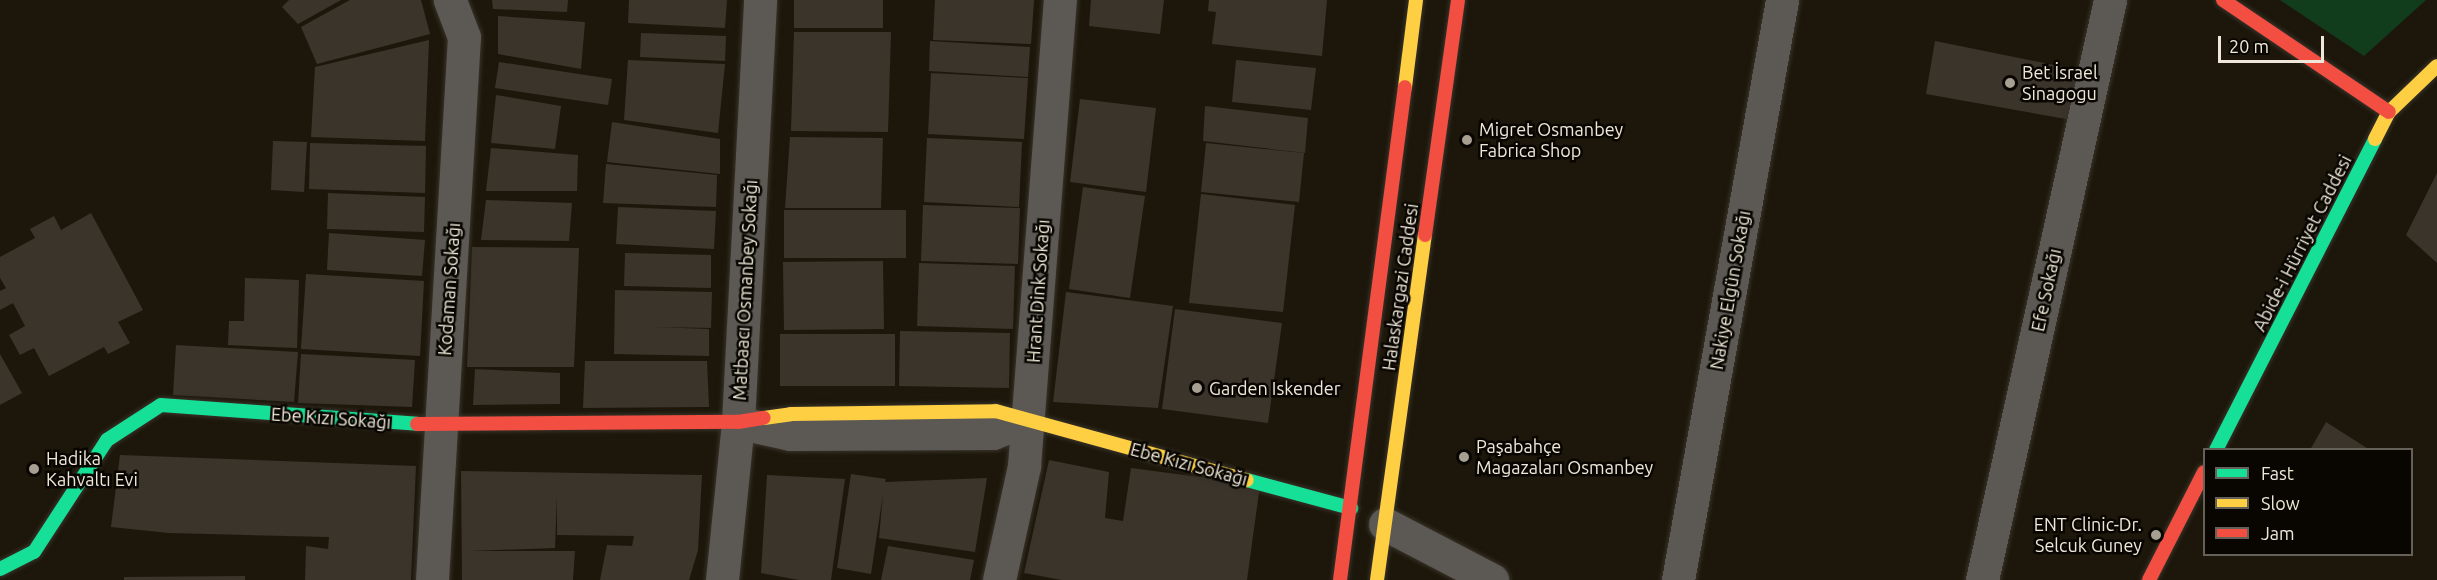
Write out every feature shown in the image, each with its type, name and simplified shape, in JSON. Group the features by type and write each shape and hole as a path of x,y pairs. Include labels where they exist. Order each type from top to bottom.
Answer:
{"main road":[{"name":"Halaskargazi Caddesi","path":"1340,580 1352,508 1416,0"},
{"name":"Halaskargazi Caddesi","path":"1377,580 1458,0"},
{"path":"2223,0 2389,112"},
{"name":"Abide-i Hürriyet Caddesi","path":"2217,448 2389,112 2437,66"},
{"name":"Ebe Kızı Sokağı","path":"0,569 34,552 107,440 160,405 440,426 738,422"},
{"name":"Ebe Kızı Sokağı","path":"1028,419 1352,508 1385,524"},
{"path":"2155,578 2203,476"}],"street":[{"name":"Kodaman Sokağı","path":"432,580 465,37 450,0"},
{"name":"Matbaacı Osmanbey Sokağı","path":"722,580 738,422 760,0"},
{"name":"Hrant Dink Sokağı","path":"999,580 1024,466 1060,0"},
{"name":"Nakiye Elgün Sokağı","path":"1678,580 1782,0"},
{"name":"Efe Sokağı","path":"1982,580 2110,0"},
{"name":"Ebe Kızı Sokağı","path":"738,422 790,434 993,433 1028,419"},
{"path":"1385,524 1492,580"}],"green space":[{"path":"2280,0 2426,0 2364,56"}],"building":[{"path":"289,0 341,0 298,24 282,7"},
{"path":"350,0 421,0 430,34 317,64 301,27"},
{"path":"492,0 568,0 567,12 493,9"},
{"path":"629,0 727,0 725,28 628,23"},
{"path":"794,0 883,0 883,28 794,28"},
{"path":"935,0 1034,0 1031,44 933,40"},
{"path":"1091,0 1164,0 1160,34 1089,26"},
{"path":"1209,0 1327,0 1322,56 1212,44 1216,12 1208,11"},
{"path":"498,16 585,22 581,69 498,54"},
{"path":"794,32 891,32 888,132 791,131"},
{"path":"641,33 726,36 725,61 640,57"},
{"path":"429,40 425,141 311,137 315,67"},
{"path":"930,41 1030,47 1028,77 929,71"},
{"name":"Bet İsrael Sinagogu","path":"1935,41 2094,73 2083,122 1926,94"},
{"path":"628,60 725,64 718,133 624,120"},
{"path":"1236,60 1316,68 1311,110 1232,102"},
{"path":"499,62 612,79 608,105 495,88"},
{"path":"931,73 1028,78 1024,139 928,134"},
{"path":"496,95 561,106 555,149 491,143"},
{"path":"1080,99 1156,108 1146,192 1070,182"},
{"path":"1205,106 1308,118 1305,153 1203,141"},
{"path":"612,122 720,139 720,174 607,162"},
{"path":"790,137 883,138 881,208 785,208"},
{"path":"927,138 1022,142 1019,207 924,202"},
{"path":"273,141 307,142 304,192 271,190"},
{"path":"310,143 426,146 425,193 309,189"},
{"path":"1206,143 1304,153 1299,202 1201,192"},
{"path":"491,148 578,155 577,191 486,191"},
{"path":"606,164 717,175 716,207 603,203"},
{"path":"2437,173 2437,263 2406,235"},
{"path":"1083,187 1145,196 1130,298 1069,289"},
{"path":"328,193 425,197 424,232 327,229"},
{"path":"1201,194 1295,205 1283,312 1189,303"},
{"path":"486,200 572,203 569,241 481,240"},
{"path":"923,205 1020,208 1018,264 921,261"},
{"path":"618,207 716,211 714,249 616,244"},
{"path":"784,210 906,210 906,258 784,258"},
{"path":"91,213 143,310 118,322 130,343 108,354 104,347 49,376 34,348 20,355 9,335 25,326 13,303 0,310 0,291 6,288 0,278 0,257 35,238 30,229 54,216 61,230"},
{"path":"329,233 425,240 422,276 327,270"},
{"path":"472,247 579,248 574,367 467,367"},
{"path":"625,253 711,255 711,288 624,286"},
{"path":"883,261 884,329 784,330 783,262"},
{"path":"919,263 1015,266 1013,329 917,326"},
{"path":"306,274 424,281 420,356 301,349"},
{"path":"245,278 299,280 297,348 228,345 229,321 244,321"},
{"path":"615,290 712,292 711,328 655,327 709,329 709,356 614,354"},
{"path":"1066,292 1173,306 1158,408 1053,402"},
{"path":"1175,309 1282,323 1268,423 1162,409"},
{"path":"900,331 1010,333 1009,388 899,386"},
{"path":"780,334 895,334 895,386 780,386"},
{"path":"176,345 298,352 294,402 173,395"},
{"path":"0,354 22,393 0,405"},
{"path":"301,354 415,360 412,407 298,403"},
{"path":"585,361 707,361 709,407 583,408"},
{"path":"475,369 560,373 560,404 473,405"},
{"path":"2326,422 2367,448 2311,448"},
{"path":"120,455 416,466 411,580 305,580 306,546 328,549 329,537 169,533 111,527"},
{"path":"1049,460 1109,472 1105,518 1123,521 1131,468 1260,485 1247,580 1062,580 1024,573"},
{"path":"461,471 702,475 698,550 689,580 600,580 607,545 632,546 634,536 557,535 557,496 555,548 470,551 575,551 573,580 462,580"},
{"path":"851,474 886,479 885,482 987,478 975,552 879,538 883,494 871,574 837,568"},
{"path":"767,475 845,479 831,580 799,580 761,573"},
{"path":"888,546 974,560 970,580 881,580"},
{"path":"245,576 245,580 124,580 124,577"}],"traffic: fast":[{"path":"2217,448 2375,139"},
{"path":"0,569 34,552 107,440 161,405 417,424"},
{"path":"1247,480 1351,508"}],"traffic: slow":[{"path":"1405,87 1416,0"},
{"path":"2375,139 2389,112 2437,66"},
{"path":"1377,580 1425,235"},
{"path":"764,418 791,414 996,411 1247,480"}],"traffic: jam":[{"path":"1425,235 1458,0"},
{"path":"2223,0 2389,112"},
{"path":"1340,580 1405,87"},
{"path":"417,424 738,422 764,418"},
{"path":"2149,580 2203,474"}],"place":[{"name":"Bet İsrael Sinagogu","path":"2010,83"},
{"name":"Migret Osmanbey Fabrica Shop","path":"1467,140"},
{"name":"Garden Iskender","path":"1197,388"},
{"name":"Paşabahçe Magazaları Osmanbey","path":"1464,457"},
{"name":"Hadika Kahvaltı Evi","path":"34,469"},
{"name":"ENT Clinic-Dr. Selcuk Guney","path":"2156,535"}]}
